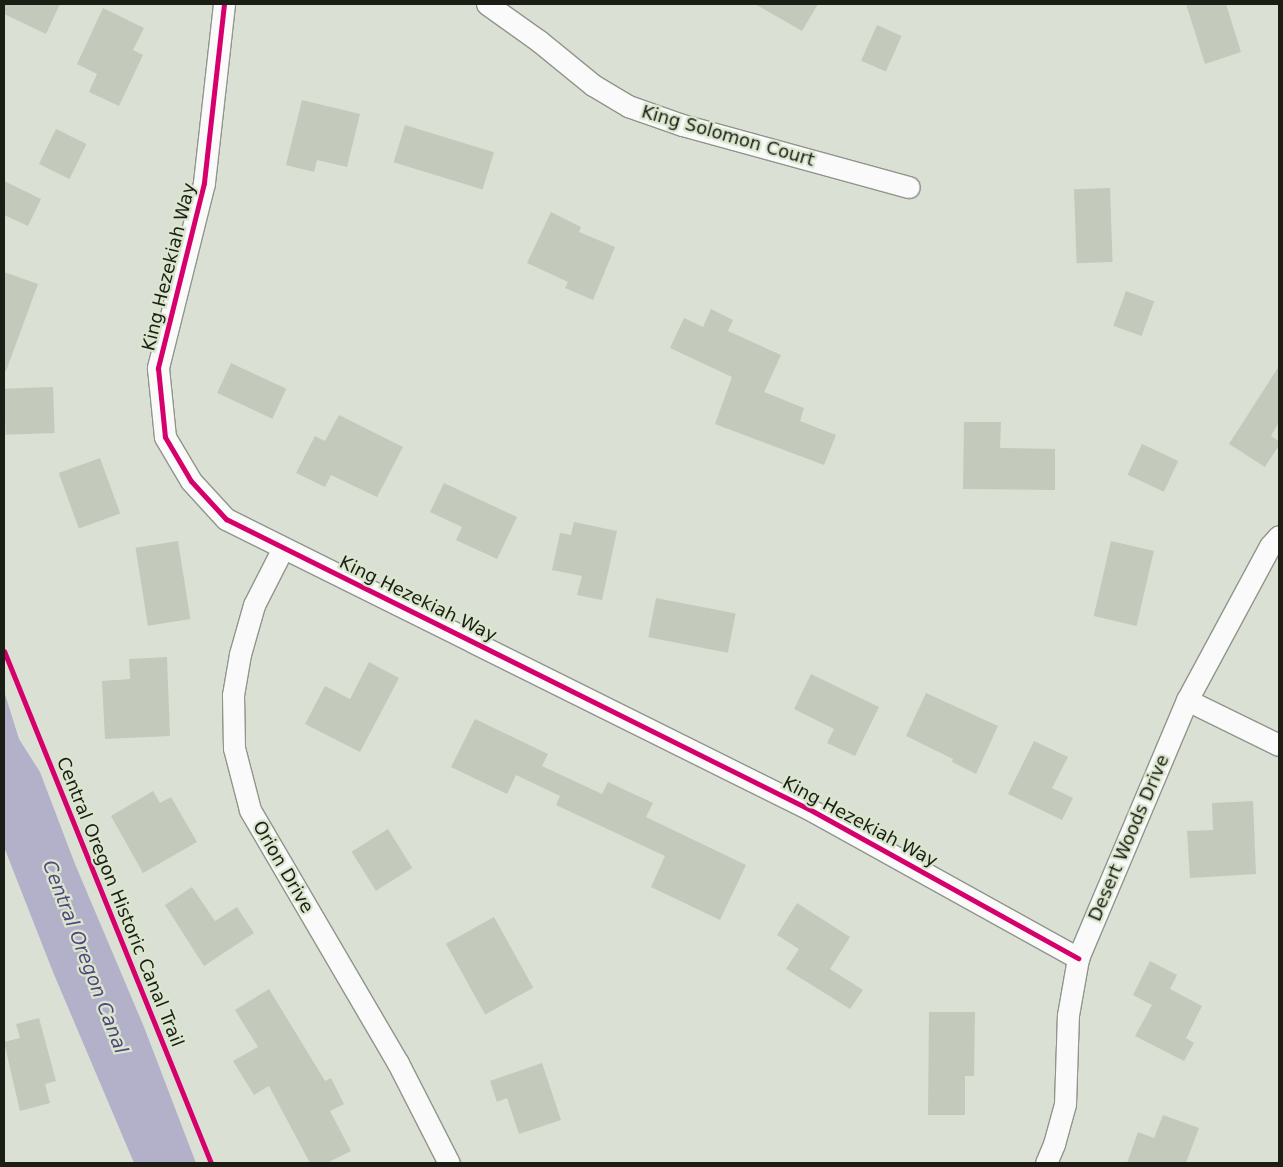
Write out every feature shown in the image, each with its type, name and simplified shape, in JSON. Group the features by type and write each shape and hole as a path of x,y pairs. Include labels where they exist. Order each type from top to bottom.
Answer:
{"street":[{"name":"King Hezekiah Way","path":"224,4 204,184 158,368 165,437 191,480 226,519 809,809 1078,958"},
{"name":"King Solomon Court","path":"487,4 539,41 593,85 628,106 682,126 909,187"},
{"name":"Desert Woods Drive","path":"1046,1163 1054,1144 1065,1104 1068,1015 1078,958 1187,700 1270,546 1279,536"},
{"name":"Orion Drive","path":"283,548 254,605 240,654 233,695 234,748 250,810 398,1063 449,1163"},
{"path":"1187,700 1279,745"}],"water":[{"name":"Central Oregon Canal","path":"4,691 19,739 40,772 75,864 144,1027 196,1163 134,1163 53,972 4,847"}],"building":[{"path":"4,4 60,4 46,34 4,14"},
{"path":"755,4 818,4 802,31"},
{"path":"1186,4 1226,4 1241,52 1205,64"},
{"path":"103,8 144,28 133,50 143,55 119,106 89,92 97,74 77,64"},
{"path":"877,25 902,36 886,72 861,61"},
{"path":"302,100 360,114 347,167 317,160 314,172 286,165"},
{"path":"405,125 494,152 483,189 394,162"},
{"path":"56,129 87,144 69,179 39,164"},
{"path":"4,181 41,199 28,226 4,215"},
{"path":"1110,188 1113,262 1077,263 1074,189"},
{"path":"551,212 581,227 579,232 615,247 593,300 565,288 568,282 527,263"},
{"path":"4,272 38,284 6,371 4,371"},
{"path":"1126,291 1154,301 1142,336 1113,326"},
{"path":"711,309 733,320 728,331 781,355 764,392 804,408 800,421 836,435 824,465 715,424 732,377 670,348 684,318 703,327"},
{"path":"231,363 286,389 272,419 217,393"},
{"path":"1279,366 1279,422 1271,436 1279,441 1279,445 1265,467 1229,444"},
{"path":"53,387 55,433 6,435 4,389"},
{"path":"339,415 403,447 377,497 331,475 325,487 296,473 315,436 325,441"},
{"path":"964,422 1001,422 1000,448 1055,449 1055,490 963,489"},
{"path":"1142,444 1178,461 1164,492 1128,475"},
{"path":"100,458 120,513 79,528 59,473"},
{"path":"444,483 517,517 497,559 456,540 462,527 430,512"},
{"path":"574,522 617,531 602,600 577,595 582,576 552,570 560,533 571,535"},
{"path":"178,541 190,619 148,626 136,548"},
{"path":"1111,541 1154,551 1137,626 1094,616"},
{"path":"656,598 736,613 728,653 648,637"},
{"path":"167,657 170,736 105,739 102,681 130,679 129,659"},
{"path":"369,662 399,678 360,752 305,724 325,686 350,699"},
{"path":"811,674 879,707 855,756 827,743 834,729 794,709"},
{"path":"926,693 998,726 976,774 952,762 953,759 906,736"},
{"path":"475,719 548,754 542,766 602,794 608,782 653,803 646,817 746,865 720,920 651,887 665,856 556,805 560,796 516,775 507,794 451,767"},
{"path":"1034,741 1068,757 1052,788 1073,798 1062,820 1008,794"},
{"path":"153,791 160,803 171,797 197,842 143,873 111,816"},
{"path":"1253,801 1256,874 1190,878 1187,831 1213,830 1212,803"},
{"path":"388,829 412,868 376,891 352,852"},
{"path":"192,887 215,921 237,907 254,933 204,966 165,905"},
{"path":"797,903 850,937 830,969 863,990 850,1009 786,969 799,949 777,935"},
{"path":"494,917 533,988 485,1015 446,944"},
{"path":"1150,961 1177,975 1170,989 1202,1006 1186,1038 1194,1043 1184,1061 1135,1036 1152,1005 1133,995"},
{"path":"269,989 325,1081 331,1078 344,1104 330,1111 351,1151 327,1163 310,1163 269,1086 254,1095 233,1061 258,1047 235,1010"},
{"path":"929,1012 975,1012 974,1076 965,1076 965,1115 928,1115"},
{"path":"39,1018 56,1081 45,1084 50,1103 20,1111 4,1042 20,1038 16,1024"},
{"path":"542,1063 561,1120 519,1134 507,1098 497,1102 490,1081"},
{"path":"1163,1115 1199,1128 1186,1163 1127,1163 1138,1132 1154,1138"}],"cycle path":[{"path":"224,4 204,183 158,368 165,437 191,481 226,519 809,809 1078,958"},
{"name":"Central Oregon Historic Canal Trail","path":"4,651 211,1163"}]}
